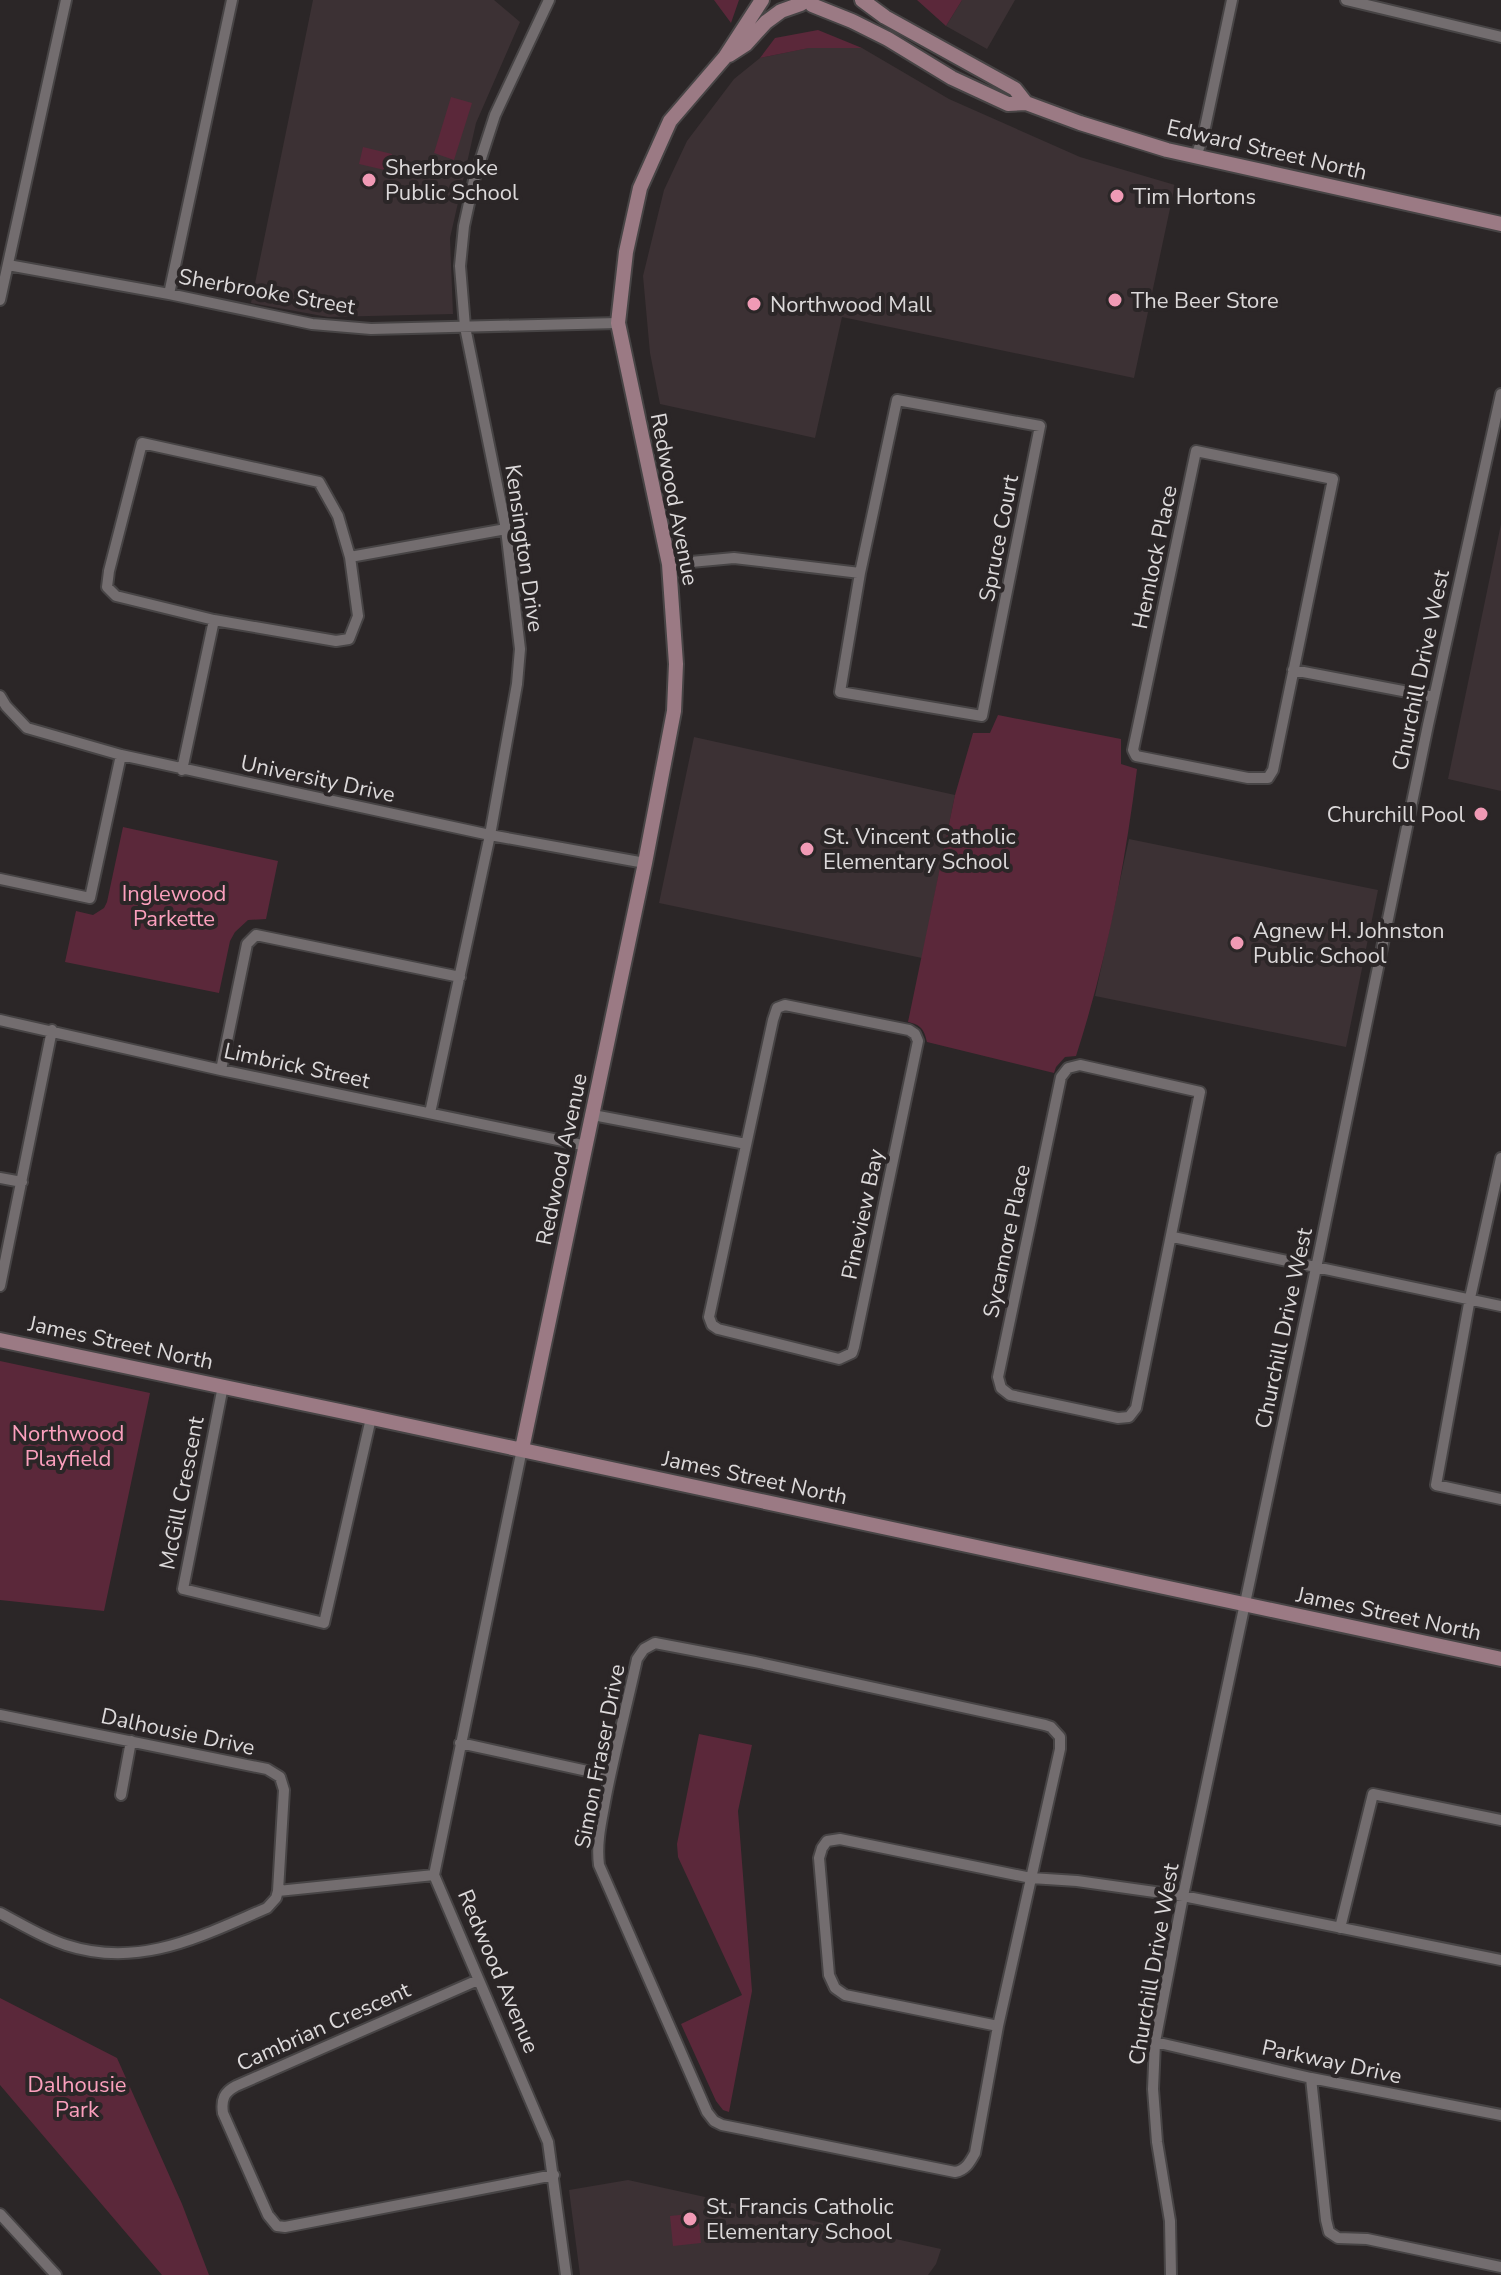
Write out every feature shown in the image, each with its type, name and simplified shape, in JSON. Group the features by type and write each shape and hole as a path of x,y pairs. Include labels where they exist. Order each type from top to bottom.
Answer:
{"street":[{"path":"0,300 66,0"},
{"path":"169,294 232,0"},
{"name":"Kensington Drive","path":"430,1113 490,835 517,684 520,649 506,529 465,327 460,266 464,226 474,180 495,115 549,0"},
{"name":"Redwood Avenue","path":"566,2275 548,2142 434,1875 587,1146 674,711 676,664 669,564 618,323 626,252 640,188 670,121 725,57 762,0"},
{"name":"Redwood Avenue","path":"725,57 746,44 781,11 801,3 829,0"},
{"name":"Edward Street North","path":"862,0 885,17 1015,89 1026,103"},
{"path":"1196,156 1203,137 1232,0"},
{"path":"1346,0 1501,37"},
{"name":"Edward Street North","path":"801,3 852,21 1008,104 1026,103 1127,138 1196,156 1501,224"},
{"name":"Sherbrooke Street","path":"8,265 312,324 371,329 618,323"},
{"name":"Churchill Drive West","path":"1171,2275 1170,2221 1157,2142 1153,2089 1155,2042 1434,697 1501,394"},
{"name":"Spruce Court","path":"897,400 1040,426 982,716 840,692 860,573 897,400"},
{"path":"142,443 319,482 338,516 350,557 358,616 349,639 336,641 214,620 116,596 107,587 142,443"},
{"name":"Hemlock Place","path":"1196,451 1333,479 1293,670 1273,770 1268,778 1248,778 1136,756 1133,750 1196,451"},
{"path":"350,557 506,529"},
{"path":"669,564 734,558 860,573"},
{"path":"182,770 214,620"},
{"path":"1293,670 1434,697"},
{"name":"University Drive","path":"0,696 27,728 121,755 490,835 645,863"},
{"path":"0,879 90,898 121,755"},
{"path":"221,1070 247,944 256,935 460,977"},
{"name":"Pineview Bay","path":"785,1005 909,1030 915,1034 917,1050 904,1112 854,1347 847,1357 832,1358 712,1325 709,1317 746,1144 777,1008 785,1005"},
{"name":"Limbrick Street","path":"0,1020 221,1070 587,1146"},
{"path":"0,1286 52,1030"},
{"name":"Sycamore Place","path":"1080,1065 1200,1092 1173,1237 1136,1408 1129,1417 1118,1418 1010,1395 1001,1388 998,1377 1061,1077 1068,1068 1080,1065"},
{"path":"593,1115 746,1144"},
{"path":"1501,1158 1470,1298 1436,1485 1501,1499"},
{"path":"0,1178 22,1182"},
{"path":"1173,1237 1501,1306"},
{"name":"James Street North","path":"0,1340 1501,1659"},
{"name":"McGill Crescent","path":"223,1386 183,1589 324,1623 371,1418"},
{"name":"Simon Fraser Drive","path":"655,1643 1045,1725 1056,1732 1061,1744 998,2026 975,2151 968,2165 955,2172 714,2121 707,2112 599,1865 598,1841 610,1776 637,1659 644,1649 655,1643"},
{"name":"Dalhousie Drive","path":"0,1715 267,1769 280,1777 284,1790 278,1891"},
{"path":"121,1795 131,1741"},
{"path":"460,1743 610,1776"},
{"path":"1340,1928 1373,1794 1501,1820"},
{"path":"998,2026 845,1995 835,1988 828,1971 819,1858 827,1841 840,1839 1031,1878 1077,1881 1183,1896 1501,1960"},
{"path":"0,1913 65,1945 105,1953 143,1952 180,1945 267,1908 278,1891 434,1875"},
{"name":"Cambrian Crescent","path":"478,1980 228,2090 223,2097 223,2113 268,2215 277,2226 285,2227 554,2175"},
{"name":"Parkway Drive","path":"1155,2042 1311,2078 1501,2115"},
{"path":"1311,2078 1329,2232 1338,2238 1367,2239 1501,2267"},
{"path":"0,2214 56,2275"}],"shaded area":[{"name":"Sherbrooke Public School","path":"313,0 494,0 520,22 476,123 450,238 453,314 328,317 251,303"},
{"path":"962,0 1015,0 987,49 946,26"},
{"path":"808,48 862,48 949,99 1080,157 1175,185 1134,378 842,317 815,438 660,404 650,353 643,276 664,190 687,141 734,79 760,58"},
{"path":"1501,524 1501,791 1448,779"},
{"name":"St. Vincent Catholic Elementary School","path":"694,737 955,795 922,958 659,903"},
{"name":"Agnew H. Johnston Public School","path":"1129,839 1378,890 1346,1047 1095,996"},
{"name":"St. Francis Catholic Elementary School","path":"628,2180 941,2249 928,2275 580,2275 569,2190"}],"green space":[{"path":"714,0 739,0 731,23"},
{"path":"917,0 962,0 946,26"},
{"path":"818,30 862,48 809,48 760,58 775,38"},
{"path":"451,97 472,103 454,160 434,153"},
{"path":"363,147 392,154 389,171 359,164"},
{"path":"998,715 1121,739 1121,764 1137,769 1127,842 1096,986 1076,1056 1065,1057 1054,1073 927,1042 921,1028 908,1022 955,795 973,733 990,733"},
{"name":"Inglewood Parkette","path":"123,827 278,861 266,919 248,920 235,932 230,941 219,993 65,962 76,911 93,915 107,902"},
{"name":"Northwood Playfield","path":"0,1361 150,1393 104,1611 0,1600"},
{"path":"699,1734 752,1745 738,1811 752,1991 729,2112 716,2101 681,2024 742,1995 678,1857 677,1844"},
{"name":"Dalhousie Park","path":"0,1998 117,2058 182,2204 209,2275 162,2275 0,2085"},
{"path":"698,2213 701,2243 673,2246 670,2216"}],"place":[{"name":"Sherbrooke Public School","path":"369,180"},
{"name":"Tim Hortons","path":"1117,196"},
{"name":"The Beer Store","path":"1115,300"},
{"name":"Northwood Mall","path":"754,304"},
{"name":"Churchill Pool","path":"1481,814"},
{"name":"St. Vincent Catholic Elementary School","path":"807,849"},
{"name":"Agnew H. Johnston Public School","path":"1237,943"},
{"name":"St. Francis Catholic Elementary School","path":"690,2219"}]}
